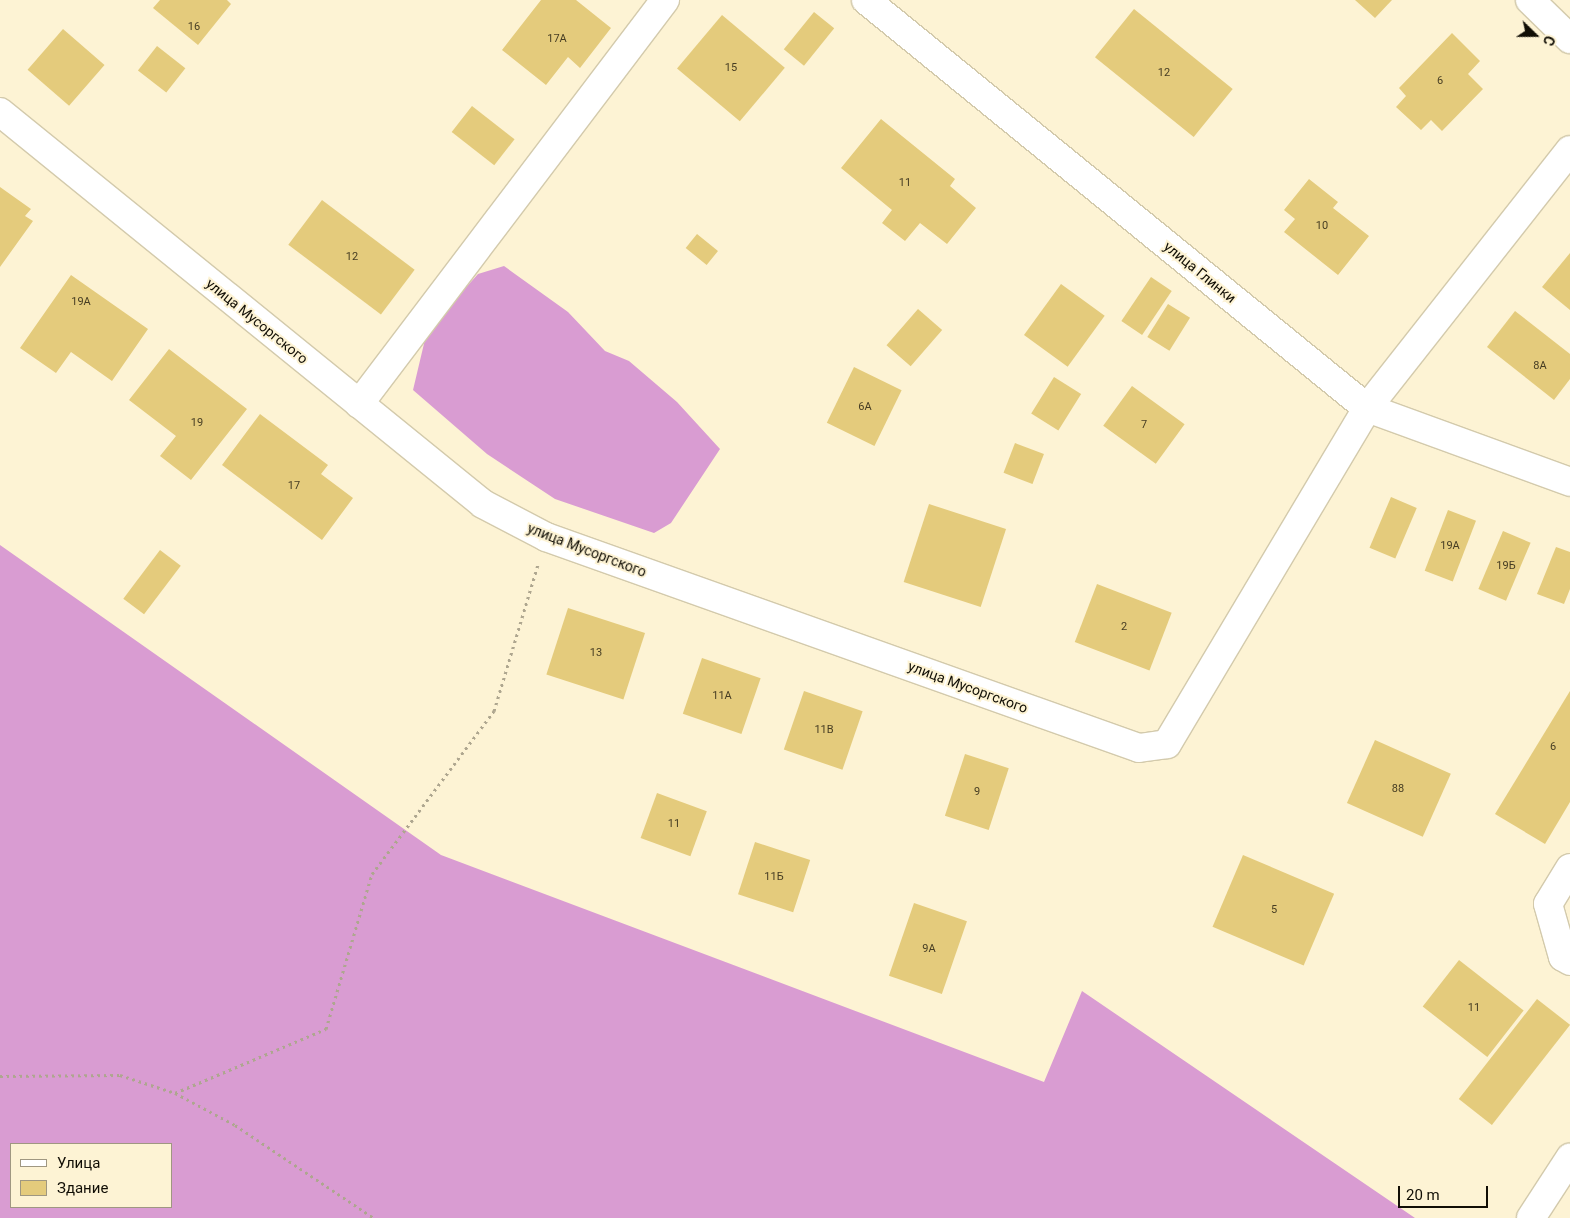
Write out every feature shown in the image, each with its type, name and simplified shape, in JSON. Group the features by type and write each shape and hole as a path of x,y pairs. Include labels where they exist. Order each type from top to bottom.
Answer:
{"street":[{"path":"359,404 665,0"},
{"name":"улица Глинки","path":"866,0 1367,408 1570,482"},
{"path":"1530,0 1570,39"},
{"name":"улица Мусоргского","path":"0,112 483,504 546,537 1139,748 1167,744 1367,408"},
{"path":"1367,408 1570,150"},
{"path":"1570,868 1548,904 1563,957 1570,961"},
{"path":"1531,1218 1570,1158"}],"path":[{"path":"175,1093 326,1029 372,874 494,711 546,537"},
{"path":"0,1076 120,1075 175,1093 235,1125 374,1218"}],"shaded area":[{"path":"504,266 568,312 605,351 629,361 677,402 720,449 671,523 654,533 555,499 487,454 413,390 427,331 478,274"},
{"path":"0,545 441,855 1044,1082 1082,991 1415,1218 0,1218"}],"building":[{"path":"160,0 227,0 231,4 198,45 153,8"},
{"path":"541,0 576,0 611,28 580,68 568,57 546,85 502,50"},
{"path":"1355,0 1392,0 1375,18"},
{"path":"1134,9 1233,89 1194,137 1095,57"},
{"path":"814,12 834,28 804,66 784,49"},
{"path":"722,15 785,68 740,121 677,69"},
{"path":"63,29 105,65 69,106 28,70"},
{"path":"1452,33 1480,61 1468,74 1483,89 1442,131 1431,120 1421,130 1396,107 1406,96 1399,88"},
{"path":"157,46 185,68 166,93 138,70"},
{"path":"472,106 515,139 494,165 452,132"},
{"path":"881,119 955,179 950,186 976,208 947,244 920,223 905,241 882,223 892,210 841,168"},
{"path":"1309,179 1338,202 1333,208 1369,236 1338,275 1284,232 1295,219 1284,210"},
{"path":"0,187 31,209 25,216 33,221 0,267"},
{"path":"322,200 415,270 381,315 288,245"},
{"path":"697,234 718,251 707,265 686,248"},
{"path":"1570,253 1570,310 1542,287"},
{"path":"71,275 148,329 112,381 71,352 56,373 20,348"},
{"path":"1151,277 1172,291 1142,335 1121,321"},
{"path":"1061,284 1105,316 1068,367 1024,335"},
{"path":"1168,304 1190,318 1169,351 1147,337"},
{"path":"918,309 942,330 911,366 887,345"},
{"path":"1515,311 1570,354 1570,379 1554,400 1487,347"},
{"path":"169,349 247,409 191,480 160,456 176,436 129,400"},
{"path":"854,367 902,390 874,446 827,423"},
{"path":"1054,377 1081,394 1058,430 1031,413"},
{"path":"1132,386 1185,424 1156,464 1103,426"},
{"path":"260,414 328,465 321,474 353,498 322,540 222,465"},
{"path":"1015,443 1044,454 1032,484 1004,473"},
{"path":"1391,497 1417,508 1395,559 1370,548"},
{"path":"929,504 1006,529 981,607 904,582"},
{"path":"1448,510 1476,521 1453,581 1425,571"},
{"path":"1503,531 1531,543 1506,601 1478,589"},
{"path":"1556,547 1570,552 1570,589 1564,604 1537,594"},
{"path":"160,550 181,566 144,614 123,599"},
{"path":"1097,584 1172,613 1149,671 1075,642"},
{"path":"568,608 645,633 623,700 546,675"},
{"path":"702,658 761,678 741,734 683,714"},
{"path":"804,691 863,711 842,770 784,750"},
{"path":"1570,691 1570,802 1545,844 1495,814"},
{"path":"1375,740 1451,774 1423,837 1347,803"},
{"path":"965,754 1009,768 989,830 945,816"},
{"path":"657,793 707,811 690,856 641,838"},
{"path":"755,842 810,860 793,912 738,894"},
{"path":"1243,855 1334,894 1304,965 1213,927"},
{"path":"914,903 967,921 942,994 889,976"},
{"path":"1459,960 1524,1010 1487,1057 1423,1006"},
{"path":"1537,999 1570,1025 1492,1125 1459,1099"}]}
